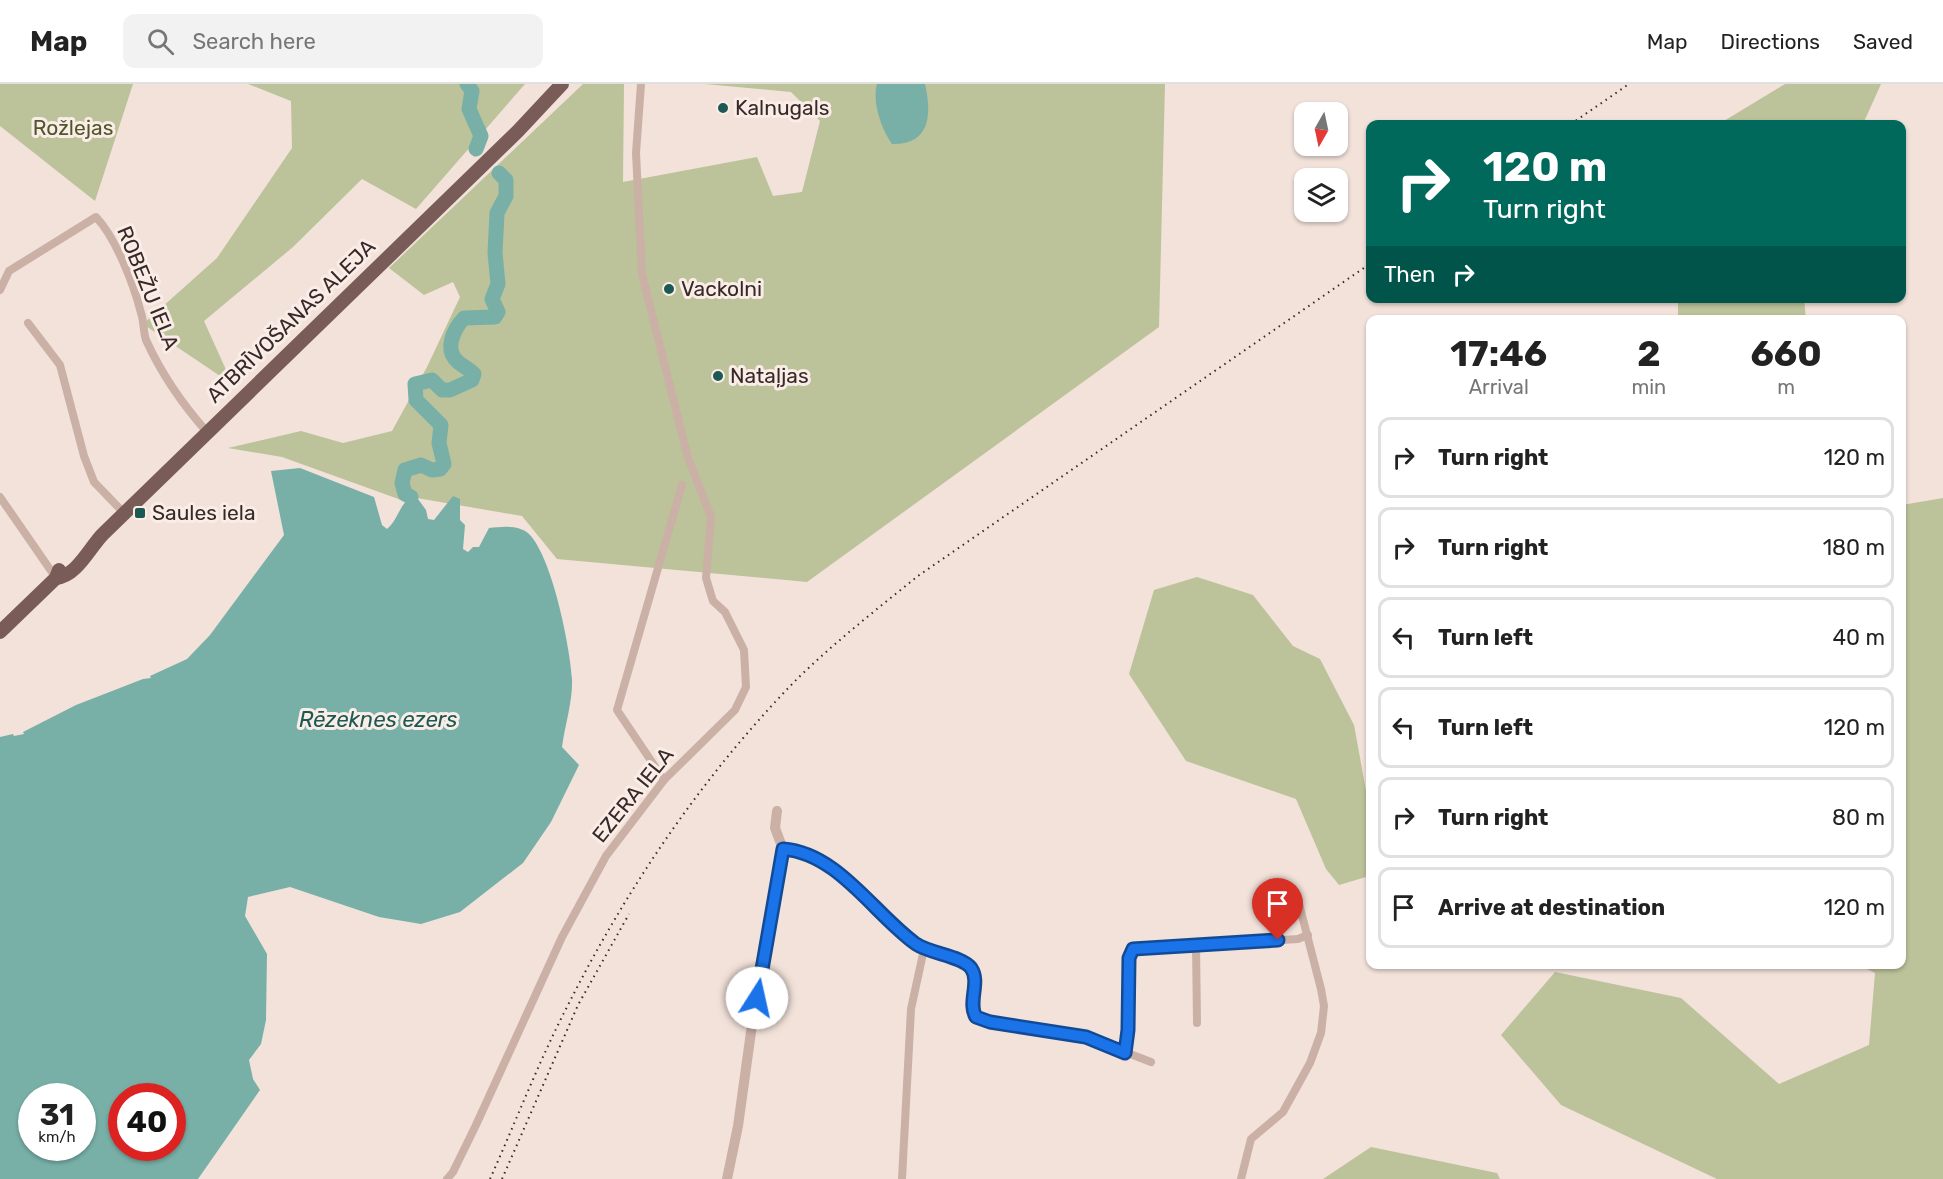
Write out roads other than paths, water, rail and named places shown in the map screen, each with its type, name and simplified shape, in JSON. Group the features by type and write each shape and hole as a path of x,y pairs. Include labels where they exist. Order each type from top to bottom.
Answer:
{"main road":[{"name":"ATBRĪVOŠANAS ALEJA","path":"0,632 56,578 59,570 88,544 95,542 518,131 562,84"}],"street":[{"name":"EZERA IELA","path":"447,1179 458,1162 585,890 606,856 664,780 735,710 746,687 747,669 744,650 725,612 712,601 706,578 711,517 688,458 642,274 636,153 641,84"},
{"name":"ROBEŽU IELA","path":"2,277 96,218 105,226 117,250 141,312 145,337 174,389 207,432"},
{"path":"0,290 2,277"},
{"path":"28,322 60,365 84,456 94,482 124,513"},
{"path":"664,780 617,710 682,485"},
{"path":"0,498 56,578"},
{"path":"727,1179 783,849 774,828 777,811"},
{"path":"783,849 801,852 830,867 877,912 924,949 962,961 972,969 975,978 973,1011 980,1019 1086,1037 1151,1062"},
{"path":"1241,1179 1251,1139 1283,1112 1310,1063 1321,1033 1324,1006 1298,900"},
{"path":"1125,1053 1131,951 1138,947 1298,939 1308,935"},
{"path":"1196,944 1197,1023"},
{"path":"902,1179 912,1002 924,949"}],"water":[{"path":"877,84 925,84 928,117 921,134 905,143 892,144 878,115"},
{"name":"Rēzeknes ezers","path":"300,468 374,497 382,525 387,529 411,497 418,499 426,510 428,519 434,520 453,496 460,499 460,520 465,525 463,549 468,552 473,547 479,547 489,528 515,527 529,534 545,562 564,625 571,664 572,687 562,747 579,765 551,822 523,863 460,912 421,924 379,917 290,887 248,897 245,916 267,954 266,1020 261,1044 249,1060 253,1079 260,1090 198,1179 0,1179 0,737 24,734 23,732 76,705 151,678 150,676 187,659 210,635 284,535 271,471"}],"waterway":[{"path":"467,84 472,91 469,109 481,136 476,149"},
{"path":"411,497 405,494 402,483 405,470 421,465 432,470 440,469 444,464 439,443 441,425 416,400 415,384 432,380 442,390 450,390 472,380 474,374 458,362 451,352 456,328 464,318 495,317 498,312 492,299 498,284 495,253 497,213 506,196 506,180 499,173"}],"railway":[{"path":"1577,120 1629,84"},
{"path":"490,1179 557,1026 616,917 670,833 699,793 730,753 797,679 841,639 918,576 1366,266"},
{"path":"502,1179 578,1005 629,914"}],"place":[{"name":"Kalnugals","path":"723,108"},
{"name":"Vackolni","path":"669,289"},
{"name":"Nataļjas","path":"718,376"},
{"name":"Saules iela","path":"140,513"}],"park label":[{"name":"Rožlejas","path":"73,128"}]}
